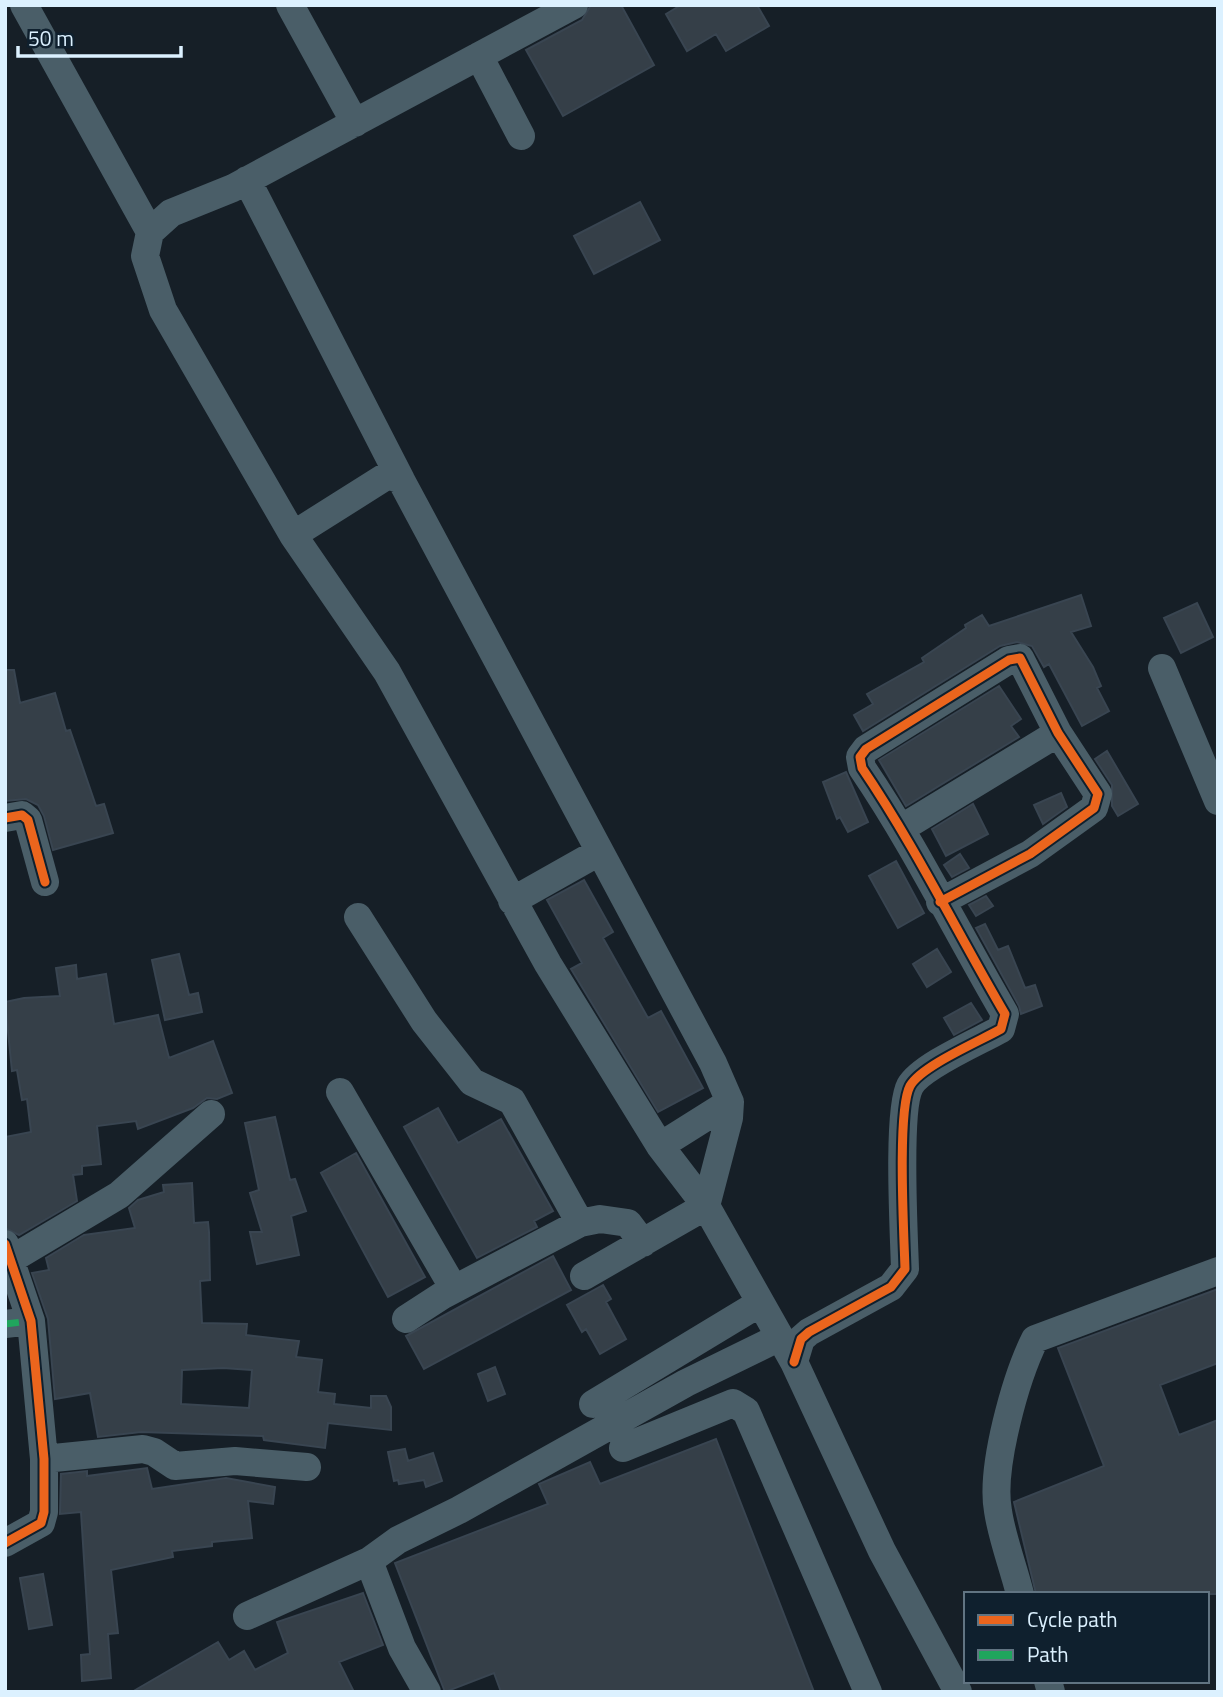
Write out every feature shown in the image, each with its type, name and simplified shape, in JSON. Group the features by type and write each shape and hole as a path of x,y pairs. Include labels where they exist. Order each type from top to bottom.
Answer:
{"street":[{"path":"24,5 150,232"},
{"path":"290,5 355,123"},
{"path":"574,5 247,180 171,213 150,232 145,256 163,310 293,534 387,672 512,901 660,1146 706,1206 794,1362 882,1551 958,1692"},
{"path":"479,56 521,136"},
{"path":"247,180 401,480 713,1063 730,1102 729,1118 706,1206 584,1276"},
{"path":"293,534 388,475 401,480"},
{"path":"794,1362 801,1339 808,1332 891,1287 905,1269 904,1113 909,1087 923,1073 1004,1026 1005,1014 940,902 902,828 862,768 860,757 866,750 1009,660 1018,657 1025,662 1058,733 1098,794 1096,806 1030,854 940,902"},
{"path":"1162,668 1218,801"},
{"path":"902,828 1058,733"},
{"path":"5,818 22,815 28,820 45,883"},
{"path":"512,901 599,852"},
{"path":"358,916 424,1021 472,1082 512,1101 580,1223"},
{"path":"340,1092 454,1289"},
{"path":"660,1146 730,1102"},
{"path":"5,1543 41,1523 44,1513 44,1459 18,1323 8,1252 119,1195 211,1114"},
{"path":"406,1319 454,1289 580,1223 600,1219 628,1223 643,1243"},
{"path":"1019,1592 997,1509 998,1464 1023,1362 1035,1339 1218,1271"},
{"path":"593,1404 760,1303"},
{"path":"247,1616 369,1561 398,1540 459,1510 686,1383 780,1337"},
{"path":"623,1448 733,1403 746,1411 868,1692"},
{"path":"44,1459 143,1449 154,1452 175,1465 235,1461 307,1467"},
{"path":"369,1561 402,1648 427,1692"}],"building":[{"path":"591,5 621,5 654,65 563,116 526,50 582,20"},
{"path":"681,5 757,5 769,26 726,51 716,34 687,51 666,14"},
{"path":"640,202 660,240 594,274 574,236"},
{"path":"1081,595 1091,626 1071,632 1093,667 1101,686 1097,688 1109,711 1082,726 1049,664 1044,667 1032,646 1017,642 1000,646 863,731 854,715 873,704 867,694 924,662 922,658 966,628 965,625 982,615 989,626"},
{"path":"1197,603 1213,637 1181,653 1164,618"},
{"path":"5,670 14,670 20,703 55,693 66,731 70,730 96,806 104,804 113,833 53,850 44,816 38,805 26,799 5,801"},
{"path":"999,686 1021,719 1011,726 1019,737 906,806 879,760"},
{"path":"1107,751 1138,804 1118,816 1112,806 1112,785 1095,759"},
{"path":"846,772 868,822 848,832 840,817 837,819 823,782"},
{"path":"1061,793 1067,807 1043,824 1034,805"},
{"path":"973,804 988,834 946,856 932,829"},
{"path":"960,854 969,868 952,877 944,865"},
{"path":"896,861 924,913 898,928 869,876"},
{"path":"584,880 613,932 603,938 648,1018 661,1011 703,1088 658,1112 571,969 582,963 547,900"},
{"path":"986,896 993,906 976,916 969,905"},
{"path":"985,924 998,950 1008,946 1025,988 1035,985 1042,1006 1021,1014 976,928"},
{"path":"937,949 951,972 927,987 913,964"},
{"path":"179,954 189,995 198,993 202,1012 165,1020 152,960"},
{"path":"76,965 77,979 106,974 114,1024 158,1015 169,1058 213,1041 232,1093 217,1099 207,1098 193,1108 138,1129 136,1121 97,1126 101,1164 82,1166 82,1174 73,1175 77,1201 19,1235 5,1228 5,1137 31,1132 27,1099 22,1100 17,1070 12,1071 5,1002 60,996 56,968"},
{"path":"971,1003 982,1020 954,1035 944,1018"},
{"path":"438,1108 458,1143 501,1119 553,1211 534,1221 537,1227 477,1258 404,1127"},
{"path":"275,1117 290,1180 295,1179 306,1211 291,1216 299,1255 257,1264 250,1232 262,1232 250,1193 259,1190 245,1123"},
{"path":"356,1153 425,1277 388,1297 321,1173"},
{"path":"192,1183 194,1223 208,1222 210,1280 200,1281 202,1323 247,1324 246,1335 299,1341 296,1357 322,1360 318,1392 335,1394 334,1404 371,1408 371,1396 386,1396 391,1407 391,1430 328,1423 325,1448 264,1440 263,1436 141,1432 98,1437 90,1393 55,1399 48,1319 32,1273 49,1270 46,1258 84,1235 135,1228 129,1208 138,1200 164,1192 163,1185","holes":["182,1370 252,1370 249,1408 181,1404"]},
{"path":"553,1256 571,1290 424,1369 406,1336"},
{"path":"603,1285 611,1299 606,1302 626,1339 600,1354 586,1329 582,1332 567,1305"},
{"path":"1218,1289 1218,1363 1160,1385 1179,1435 1218,1420 1218,1594 1036,1592 1014,1502 1104,1466 1058,1348"},
{"path":"495,1367 505,1394 488,1401 478,1374"},
{"path":"716,1439 814,1692 501,1692 494,1673 445,1692 395,1563 548,1504 539,1484 590,1462 600,1484"},
{"path":"405,1449 408,1461 433,1453 442,1481 426,1487 424,1480 399,1484 398,1480 394,1481 388,1452"},
{"path":"147,1468 152,1489 226,1478 275,1487 273,1504 248,1501 252,1538 212,1542 212,1546 172,1551 173,1557 111,1570 118,1633 108,1634 111,1678 82,1681 81,1655 90,1654 81,1512 60,1514 61,1474 87,1471 87,1476"},
{"path":"43,1574 52,1625 29,1629 20,1578"},
{"path":"363,1593 383,1645 339,1662 354,1692 132,1692 218,1642 229,1660 244,1651 255,1670 288,1653 277,1622"}],"marked path":[{"path":"5,1324 31,1321"}],"cycle path":[{"path":"794,1362 801,1339 809,1332 891,1287 905,1269 902,1145 906,1099 910,1086 916,1078 938,1062 1001,1029 1005,1014 987,983 953,921 935,890 918,858 862,768 860,757 866,749 1009,660 1020,658 1058,733 1098,794 1094,808 1030,854 940,902"},
{"path":"5,818 22,815 28,820 45,882"},
{"path":"5,1244 31,1321 44,1459 44,1512 41,1523 5,1543"}]}
